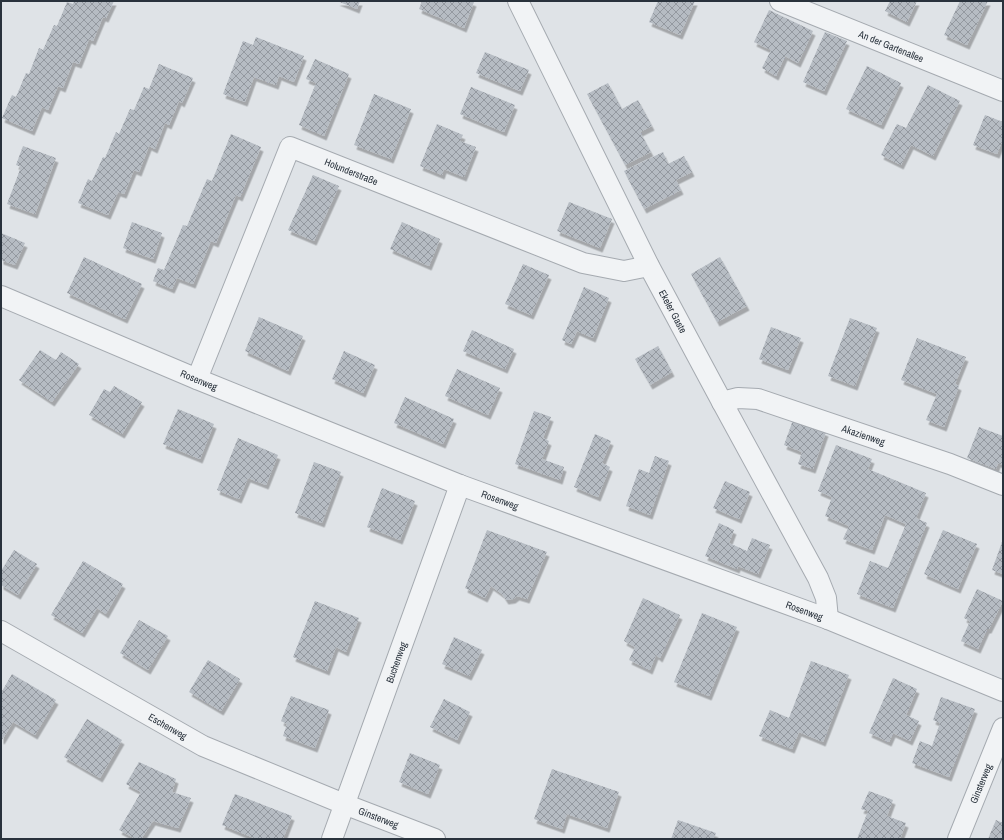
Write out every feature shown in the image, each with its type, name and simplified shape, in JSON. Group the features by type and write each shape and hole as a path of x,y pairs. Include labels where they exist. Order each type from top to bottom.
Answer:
{"street":[{"name":"Ekeler Gaste","path":"518,1 648,266 818,578 826,598 828,619"},
{"name":"An der Gartenallee","path":"780,1 1003,91"},
{"name":"Holunderstraße","path":"197,379 290,147 584,263 624,271 648,266"},
{"name":"Rosenweg","path":"1,296 197,379 460,485 828,619 1003,690"},
{"name":"Akazienweg","path":"722,402 738,398 758,399 950,464 1003,485"},
{"name":"Buchenweg","path":"332,839 460,485"},
{"name":"Eschenweg","path":"1,631 203,746 344,804"},
{"name":"Ginsterweg","path":"958,839 1003,728"},
{"name":"Ginsterweg","path":"344,804 435,839"}],"building":[{"path":"74,1 114,1 106,18 103,17 93,41 89,39 79,64 73,62 63,88 58,86 48,110 42,107 32,131 2,118 12,95 16,97 26,73 29,74 39,48 43,50 54,25 57,26 67,2 73,4"},
{"path":"337,1 360,1 357,9"},
{"path":"422,1 474,2 464,28 419,9"},
{"path":"658,1 695,1 680,35 649,22"},
{"path":"890,1 917,1 907,22 885,11"},
{"path":"960,1 988,1 967,45 944,35"},
{"path":"769,10 813,31 798,63 785,56 776,76 762,68 771,50 754,42"},
{"path":"825,32 847,41 824,91 803,82"},
{"path":"256,37 304,56 294,82 279,76 276,85 254,77 245,102 223,94 243,41 253,45"},
{"path":"485,52 529,70 520,91 476,73"},
{"path":"315,59 349,74 324,136 299,125 316,83 306,79"},
{"path":"159,64 193,78 182,103 179,101 169,125 165,123 155,149 149,146 139,172 134,170 124,194 118,192 108,215 78,203 88,179 92,181 103,157 105,158 116,132 119,134 130,109 134,110 144,87 149,89"},
{"path":"867,66 901,83 881,125 846,109"},
{"path":"608,83 622,109 638,100 652,126 640,132 651,152 625,165 587,94"},
{"path":"928,85 960,101 933,156 911,145 901,165 881,155 897,124 906,128"},
{"path":"471,87 515,105 504,132 460,114"},
{"path":"374,94 411,109 391,159 354,145"},
{"path":"985,115 1003,122 1003,139 997,154 973,145"},
{"path":"437,124 463,135 460,141 476,147 464,177 444,169 442,175 420,166"},
{"path":"231,134 261,147 240,197 236,195 216,243 211,241 193,284 177,278 172,289 153,281 158,268 164,270 183,225 187,226 207,179 212,181"},
{"path":"23,146 56,158 35,214 7,204 21,167 16,165"},
{"path":"663,152 668,164 684,156 692,172 676,180 681,190 644,209 624,171"},
{"path":"313,175 339,186 314,241 288,230"},
{"path":"569,202 612,219 600,248 557,231"},
{"path":"132,222 162,233 153,259 123,248"},
{"path":"402,222 440,239 429,266 390,249"},
{"path":"1,233 25,243 15,265 1,260"},
{"path":"84,257 142,284 125,319 67,293"},
{"path":"720,257 747,306 717,322 691,274"},
{"path":"523,264 549,275 531,315 505,304"},
{"path":"584,287 609,298 593,338 577,331 571,344 562,340"},
{"path":"259,317 303,336 288,371 245,351"},
{"path":"850,318 877,328 855,386 828,376"},
{"path":"771,327 801,338 788,370 759,359"},
{"path":"472,330 514,349 505,369 463,351"},
{"path":"917,338 966,357 955,384 959,386 944,427 926,420 937,394 901,380"},
{"path":"658,346 672,372 650,385 635,359"},
{"path":"40,350 56,360 61,352 79,364 52,402 19,380"},
{"path":"344,351 375,365 363,393 332,379"},
{"path":"457,369 500,388 488,415 445,396"},
{"path":"114,386 142,402 122,434 89,415 104,389 110,392"},
{"path":"405,397 454,419 443,444 394,423"},
{"path":"178,409 214,424 200,459 163,444"},
{"path":"534,411 551,417 543,438 549,441 542,459 564,467 560,480 515,464"},
{"path":"793,420 826,432 813,469 798,464 802,452 784,445"},
{"path":"979,427 1003,436 1003,465 998,463 996,469 967,458"},
{"path":"595,434 611,441 602,463 610,467 598,497 574,487"},
{"path":"238,438 278,455 266,485 248,478 239,499 217,490"},
{"path":"836,445 872,459 868,469 926,493 916,518 927,523 893,608 857,594 870,561 888,568 906,524 885,515 872,550 843,539 849,526 825,516 832,497 818,491"},
{"path":"655,456 669,461 650,515 626,506 639,469 649,473"},
{"path":"314,462 341,472 322,523 295,513"},
{"path":"725,481 750,492 739,519 713,508"},
{"path":"382,488 415,501 400,540 367,527"},
{"path":"719,523 734,530 729,543 747,551 752,538 770,545 758,574 738,566 737,569 705,556"},
{"path":"487,530 547,552 527,599 517,596 513,599 506,600 502,594 491,586 485,598 465,588"},
{"path":"943,530 977,544 958,589 924,574"},
{"path":"1003,539 1003,574 992,570"},
{"path":"14,550 37,564 18,595 1,585 1,571"},
{"path":"83,561 123,584 106,614 97,608 82,633 51,615"},
{"path":"977,589 1003,601 989,629 987,629 978,649 961,641 970,621 964,618"},
{"path":"643,598 680,615 660,658 656,655 650,670 629,660 635,647 624,641"},
{"path":"315,601 359,618 346,652 336,647 327,671 293,657"},
{"path":"702,613 737,627 709,696 674,682"},
{"path":"139,620 168,636 148,670 120,653"},
{"path":"454,637 482,650 469,676 442,664"},
{"path":"208,660 240,679 221,711 189,692"},
{"path":"811,661 849,675 823,742 799,732 792,749 759,736 770,710 789,718"},
{"path":"12,674 56,700 35,735 13,722 2,740 1,693"},
{"path":"893,678 917,689 906,715 919,721 910,741 893,733 889,742 869,733"},
{"path":"291,696 329,710 315,748 283,736 287,724 281,721"},
{"path":"941,697 975,709 949,777 912,763 920,741 932,746 940,723 933,720"},
{"path":"444,699 470,712 457,740 430,727"},
{"path":"87,719 122,740 100,778 64,757"},
{"path":"410,753 440,765 428,794 399,782"},
{"path":"139,762 176,779 172,792 191,798 178,828 153,821 141,839 136,839 119,830 141,792 126,784"},
{"path":"552,769 619,792 607,828 567,814 562,829 534,819"},
{"path":"869,791 893,800 887,816 906,823 900,839 857,839 868,811 861,809"},
{"path":"235,794 292,816 283,839 254,839 222,825"},
{"path":"678,820 716,833 714,839 671,839"},
{"path":"996,820 1003,823 1003,839 988,839"}]}
